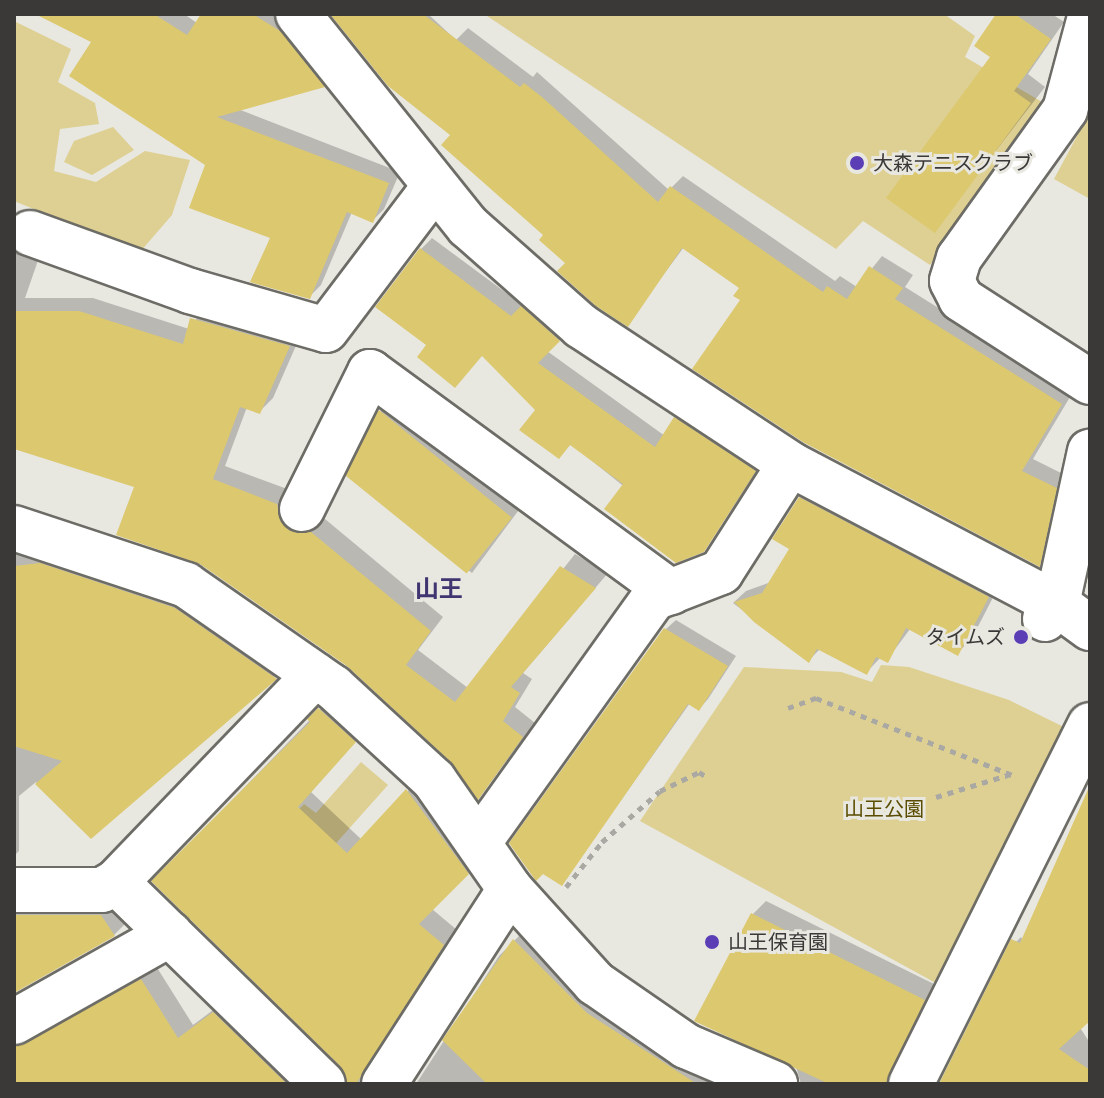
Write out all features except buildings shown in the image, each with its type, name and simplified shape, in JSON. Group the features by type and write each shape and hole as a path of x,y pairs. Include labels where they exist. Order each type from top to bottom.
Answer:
{"street":[{"path":"298,14 468,226 581,326 790,464 1064,617 1090,452"},
{"path":"1089,16 1065,110 959,258 952,281 961,299 1089,379"},
{"path":"30,233 190,291 326,330 434,187"},
{"path":"302,509 370,372 671,592"},
{"path":"479,842 654,598 721,572 790,464"},
{"path":"14,528 186,585 315,675 434,780 510,889 595,983 686,1046 775,1084"},
{"path":"14,890 102,890 116,882 315,675"},
{"path":"911,1084 1090,725"},
{"path":"116,882 323,1084"},
{"path":"384,1084 510,889"},
{"path":"14,1022 170,934"}],"path":[{"path":"788,708 816,698 1011,774 1059,787"},
{"path":"559,896 602,842 660,791 699,772 707,777"},
{"path":"936,797 1011,774"}],"green space":[{"name":"大森テニスクラブ","path":"484,14 944,14 975,36 965,57 1049,106 930,265 863,221 836,249"},
{"path":"14,21 71,49 58,82 95,103 99,124 60,129 54,171 96,182 145,151 190,160 172,215 140,252 14,201"},
{"path":"1090,112 1090,199 1054,179"},
{"path":"113,127 134,150 92,175 64,162 74,141"},
{"name":"山王公園","path":"881,665 909,667 1009,700 1068,729 943,987 640,821 744,667 841,672 872,682"},
{"path":"361,762 388,785 288,897 288,821 304,804 316,813"}],"place":[{"name":"大森テニスクラブ","path":"857,163"},
{"name":"タイムズ","path":"1021,637"},
{"name":"山王保育園","path":"712,942"}],"district":[{"name":"山王","path":"439,589"}]}
